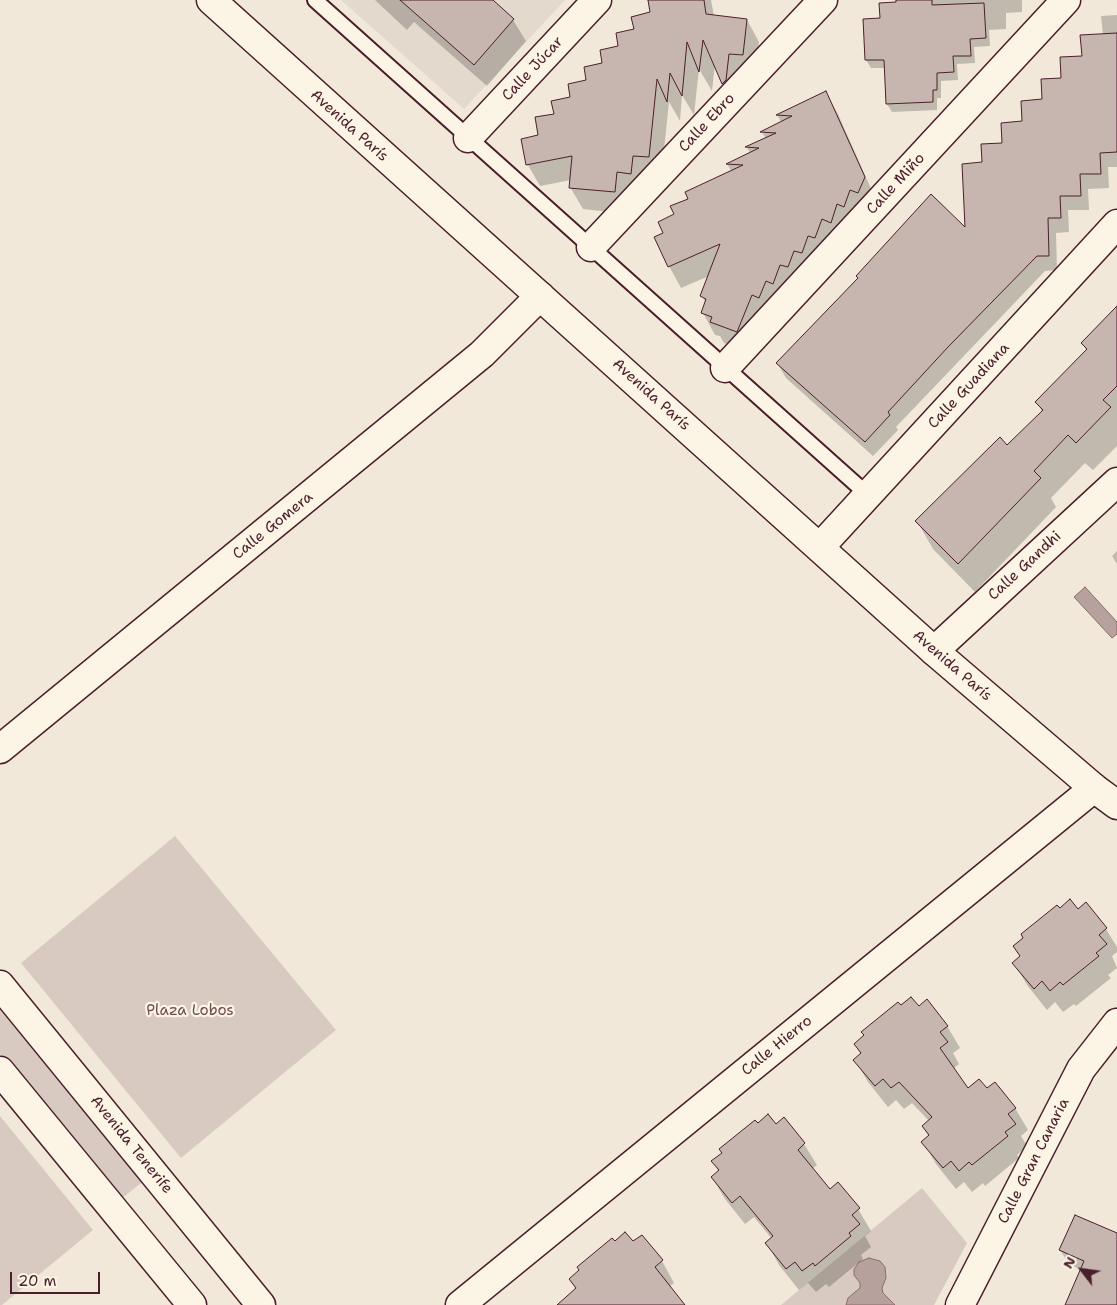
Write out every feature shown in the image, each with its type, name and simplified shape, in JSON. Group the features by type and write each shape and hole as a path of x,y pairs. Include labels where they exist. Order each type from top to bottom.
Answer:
{"street":[{"name":"Avenida París","path":"211,0 934,650 1094,788 1117,805"},
{"name":"Calle Júcar","path":"468,138 597,0"},
{"name":"Calle Ebro","path":"591,247 823,0"},
{"name":"Calle Miño","path":"726,368 1066,0"},
{"name":"Calle Guadiana","path":"820,547 1117,224"},
{"name":"Calle Gomera","path":"0,749 482,354 540,296"},
{"name":"Calle Gandhi","path":"934,650 1117,482"},
{"name":"Calle Hierro","path":"460,1305 1094,788"},
{"name":"Avenida Tenerife","path":"0,985 261,1305"},
{"name":"Calle Gran Canaria","path":"960,1305 1081,1070 1117,1023"},
{"path":"0,1071 192,1305"}],"lane":[{"path":"315,0 868,496"}],"shaded area":[{"path":"341,0 565,0 464,109"},
{"path":"1085,587 1117,622 1117,634 1112,638 1074,597"},
{"path":"869,1258 880,1261 885,1267 886,1278 882,1288 883,1293 895,1305 846,1305 848,1298 860,1288 860,1283 854,1275 854,1269 859,1262"}],"green space":[{"name":"Plaza Lobos","path":"175,836 336,1030 181,1158 21,963"},
{"path":"0,1001 146,1179 120,1200 0,1054"},
{"path":"0,1116 93,1230 2,1305 0,1305"},
{"path":"922,1188 967,1243 934,1305 781,1305"}],"building":[{"path":"400,0 493,0 514,19 474,65"},
{"path":"648,0 704,0 706,14 747,19 743,55 729,54 726,80 722,84 703,40 699,72 687,42 682,96 670,73 667,102 657,79 649,157 633,156 631,174 617,172 615,192 569,188 572,156 526,165 521,139 538,135 535,117 554,114 551,101 570,97 568,84 586,80 584,67 602,63 600,50 618,46 616,33 634,29 631,17 650,12"},
{"path":"896,0 932,0 932,5 984,3 986,38 970,39 971,56 953,56 954,72 937,73 937,90 933,90 933,102 886,104 884,60 865,60 863,19 880,18 879,3 896,2"},
{"path":"1117,33 1117,152 1100,153 1101,174 1080,174 1081,196 1060,196 1061,218 1048,218 1049,256 1037,256 948,347 888,412 890,415 865,442 776,363 858,278 856,276 931,194 965,227 962,164 982,162 981,144 1002,143 1001,123 1022,121 1021,101 1042,99 1041,79 1061,78 1060,57 1082,56 1080,35"},
{"path":"826,91 865,177 858,193 850,190 844,207 837,204 831,223 822,219 815,238 808,236 802,253 794,251 788,267 780,265 773,284 766,281 759,298 752,295 737,332 710,322 712,317 701,313 706,299 700,296 720,244 668,267 654,237 663,233 658,222 674,214 670,206 688,199 685,192 743,165 726,164 759,148 745,147 776,133 760,132 792,116 776,115"},
{"path":"1117,306 1117,386 1103,400 1111,407 1076,443 1068,435 1034,471 1041,478 958,564 915,521 1000,437 1007,445 1043,410 1035,402 1087,349 1081,343"},
{"path":"1070,899 1078,909 1086,902 1107,928 1099,935 1107,944 1096,953 1099,956 1063,985 1060,982 1050,991 1042,981 1034,989 1012,963 1020,956 1013,946 1023,938 1021,934 1057,905 1060,908"},
{"path":"911,997 919,1006 927,999 948,1026 940,1032 948,1042 940,1048 968,1088 979,1079 987,1088 995,1082 1016,1108 1008,1114 1016,1124 1005,1132 1008,1136 972,1165 969,1162 959,1171 951,1161 943,1168 921,1142 929,1135 922,1126 932,1117 899,1082 891,1088 883,1079 875,1086 853,1060 861,1053 854,1044 864,1035 861,1032 898,1002 901,1005"},
{"path":"768,1114 776,1124 784,1117 805,1143 798,1150 830,1189 838,1182 860,1208 852,1215 860,1224 849,1233 851,1236 815,1266 813,1263 802,1271 795,1262 786,1269 765,1243 773,1236 740,1196 732,1203 711,1177 719,1170 711,1161 722,1153 719,1149 755,1120 758,1123"},
{"path":"1075,1215 1117,1233 1117,1305 1065,1305 1084,1261 1059,1250"},
{"path":"625,1232 633,1241 642,1235 663,1260 655,1267 685,1305 557,1305 576,1288 569,1279 579,1270 577,1267 612,1238 615,1241"}]}
